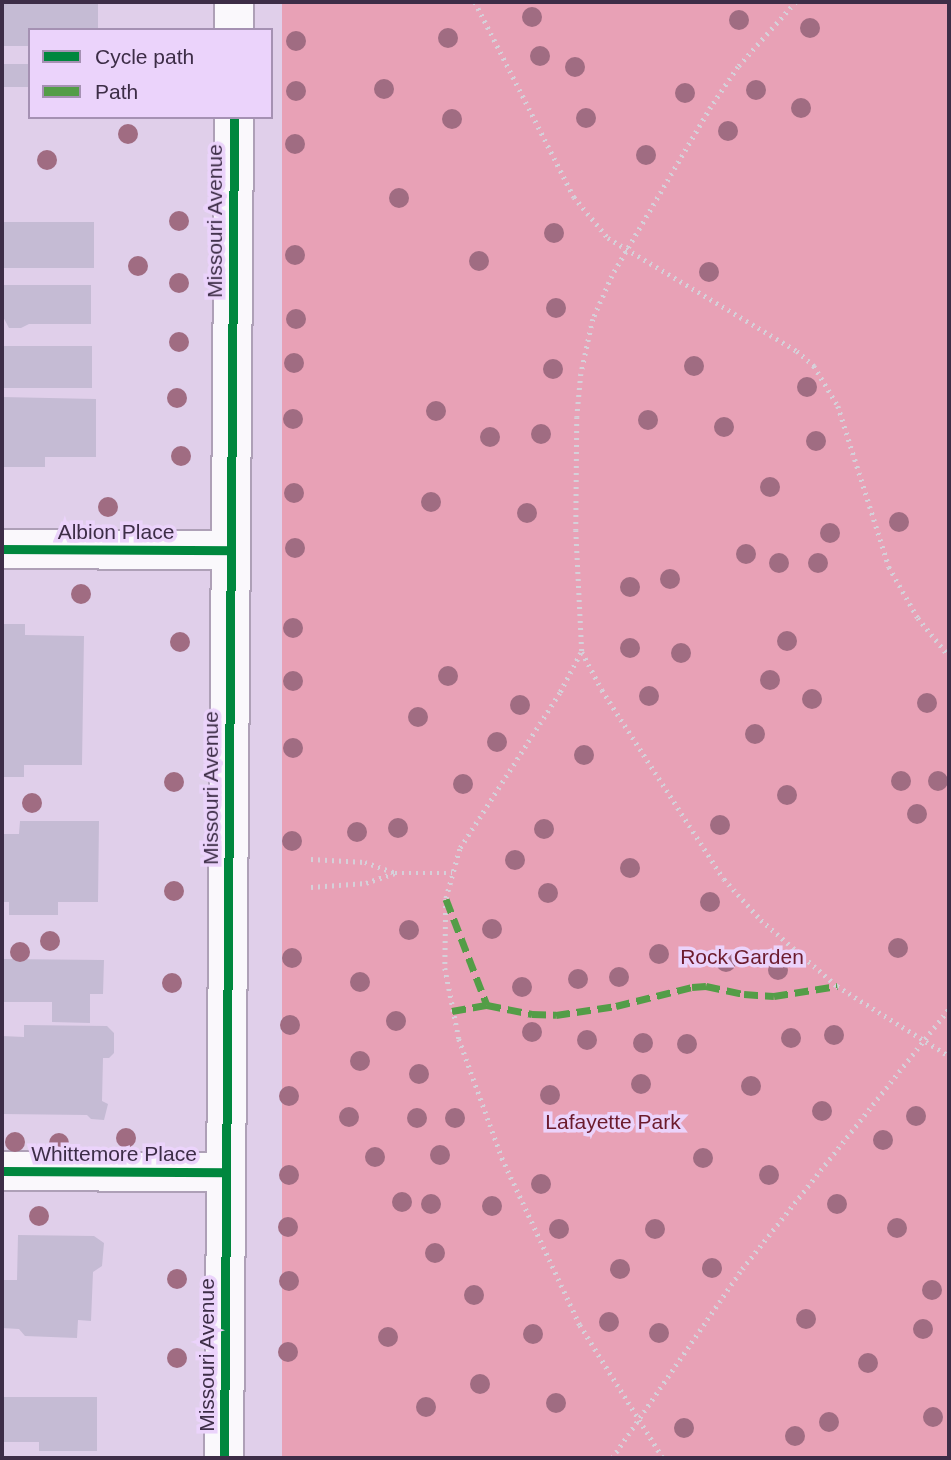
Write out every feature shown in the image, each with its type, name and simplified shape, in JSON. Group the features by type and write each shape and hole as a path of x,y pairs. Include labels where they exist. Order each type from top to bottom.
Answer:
{"street":[{"path":"234,2 234,28"},
{"name":"Missouri Avenue","path":"224,1458 234,119"},
{"name":"Albion Place","path":"2,549 231,551"},
{"name":"Whittemore Place","path":"2,1171 226,1172"}],"path":[{"path":"477,2 574,197 608,238 797,351 814,366 838,406 889,567 918,618 949,656"},
{"path":"796,2 731,77 627,251 593,319 581,374 575,470 582,652 602,690 724,879 761,920 802,959 837,986 949,1056"},
{"path":"582,652 535,734 477,817 460,849 446,899 445,968 458,1039 502,1158 580,1325 663,1458"},
{"path":"311,859 365,862 395,873"},
{"path":"311,887 366,883 395,873 452,873"},
{"path":"612,1458 742,1269 949,1009"}],"green space":[{"name":"Lafayette Park","path":"282,2 949,2 949,1458 282,1458"}],"building":[{"path":"2,2 98,2 98,28 28,28 28,46 2,46"},
{"path":"2,64 28,64 28,87 2,87"},
{"path":"2,222 94,222 94,268 2,268"},
{"path":"2,285 91,285 91,324 29,324 21,328 9,328 2,315"},
{"path":"2,346 92,346 92,388 2,388"},
{"path":"2,397 96,399 96,457 45,457 45,467 2,467"},
{"path":"2,624 25,624 25,635 84,636 82,765 24,765 24,777 2,777"},
{"path":"20,821 99,821 98,902 58,902 58,915 9,915 9,902 2,902 2,834 19,834"},
{"path":"2,959 104,960 103,994 90,994 90,1023 52,1022 52,1002 2,1002"},
{"path":"24,1025 107,1026 114,1033 114,1053 109,1058 103,1058 102,1101 108,1104 104,1120 91,1119 87,1115 2,1114 2,1036 24,1037"},
{"path":"18,1235 94,1236 104,1243 102,1266 93,1272 91,1321 78,1320 77,1338 25,1336 19,1329 2,1328 2,1280 17,1280"},
{"path":"2,1397 97,1397 97,1451 39,1451 39,1442 2,1442"}],"marked path":[{"path":"446,899 487,1005"},
{"path":"452,1011 487,1005 532,1014 556,1015 616,1006 692,987 706,986 744,994 774,996 837,986"}],"cycle path":[{"path":"224,1458 234,119"},
{"path":"2,549 231,550"},
{"path":"2,1171 226,1172"}],"park label":[{"name":"Rock Garden","path":"742,957"}]}
